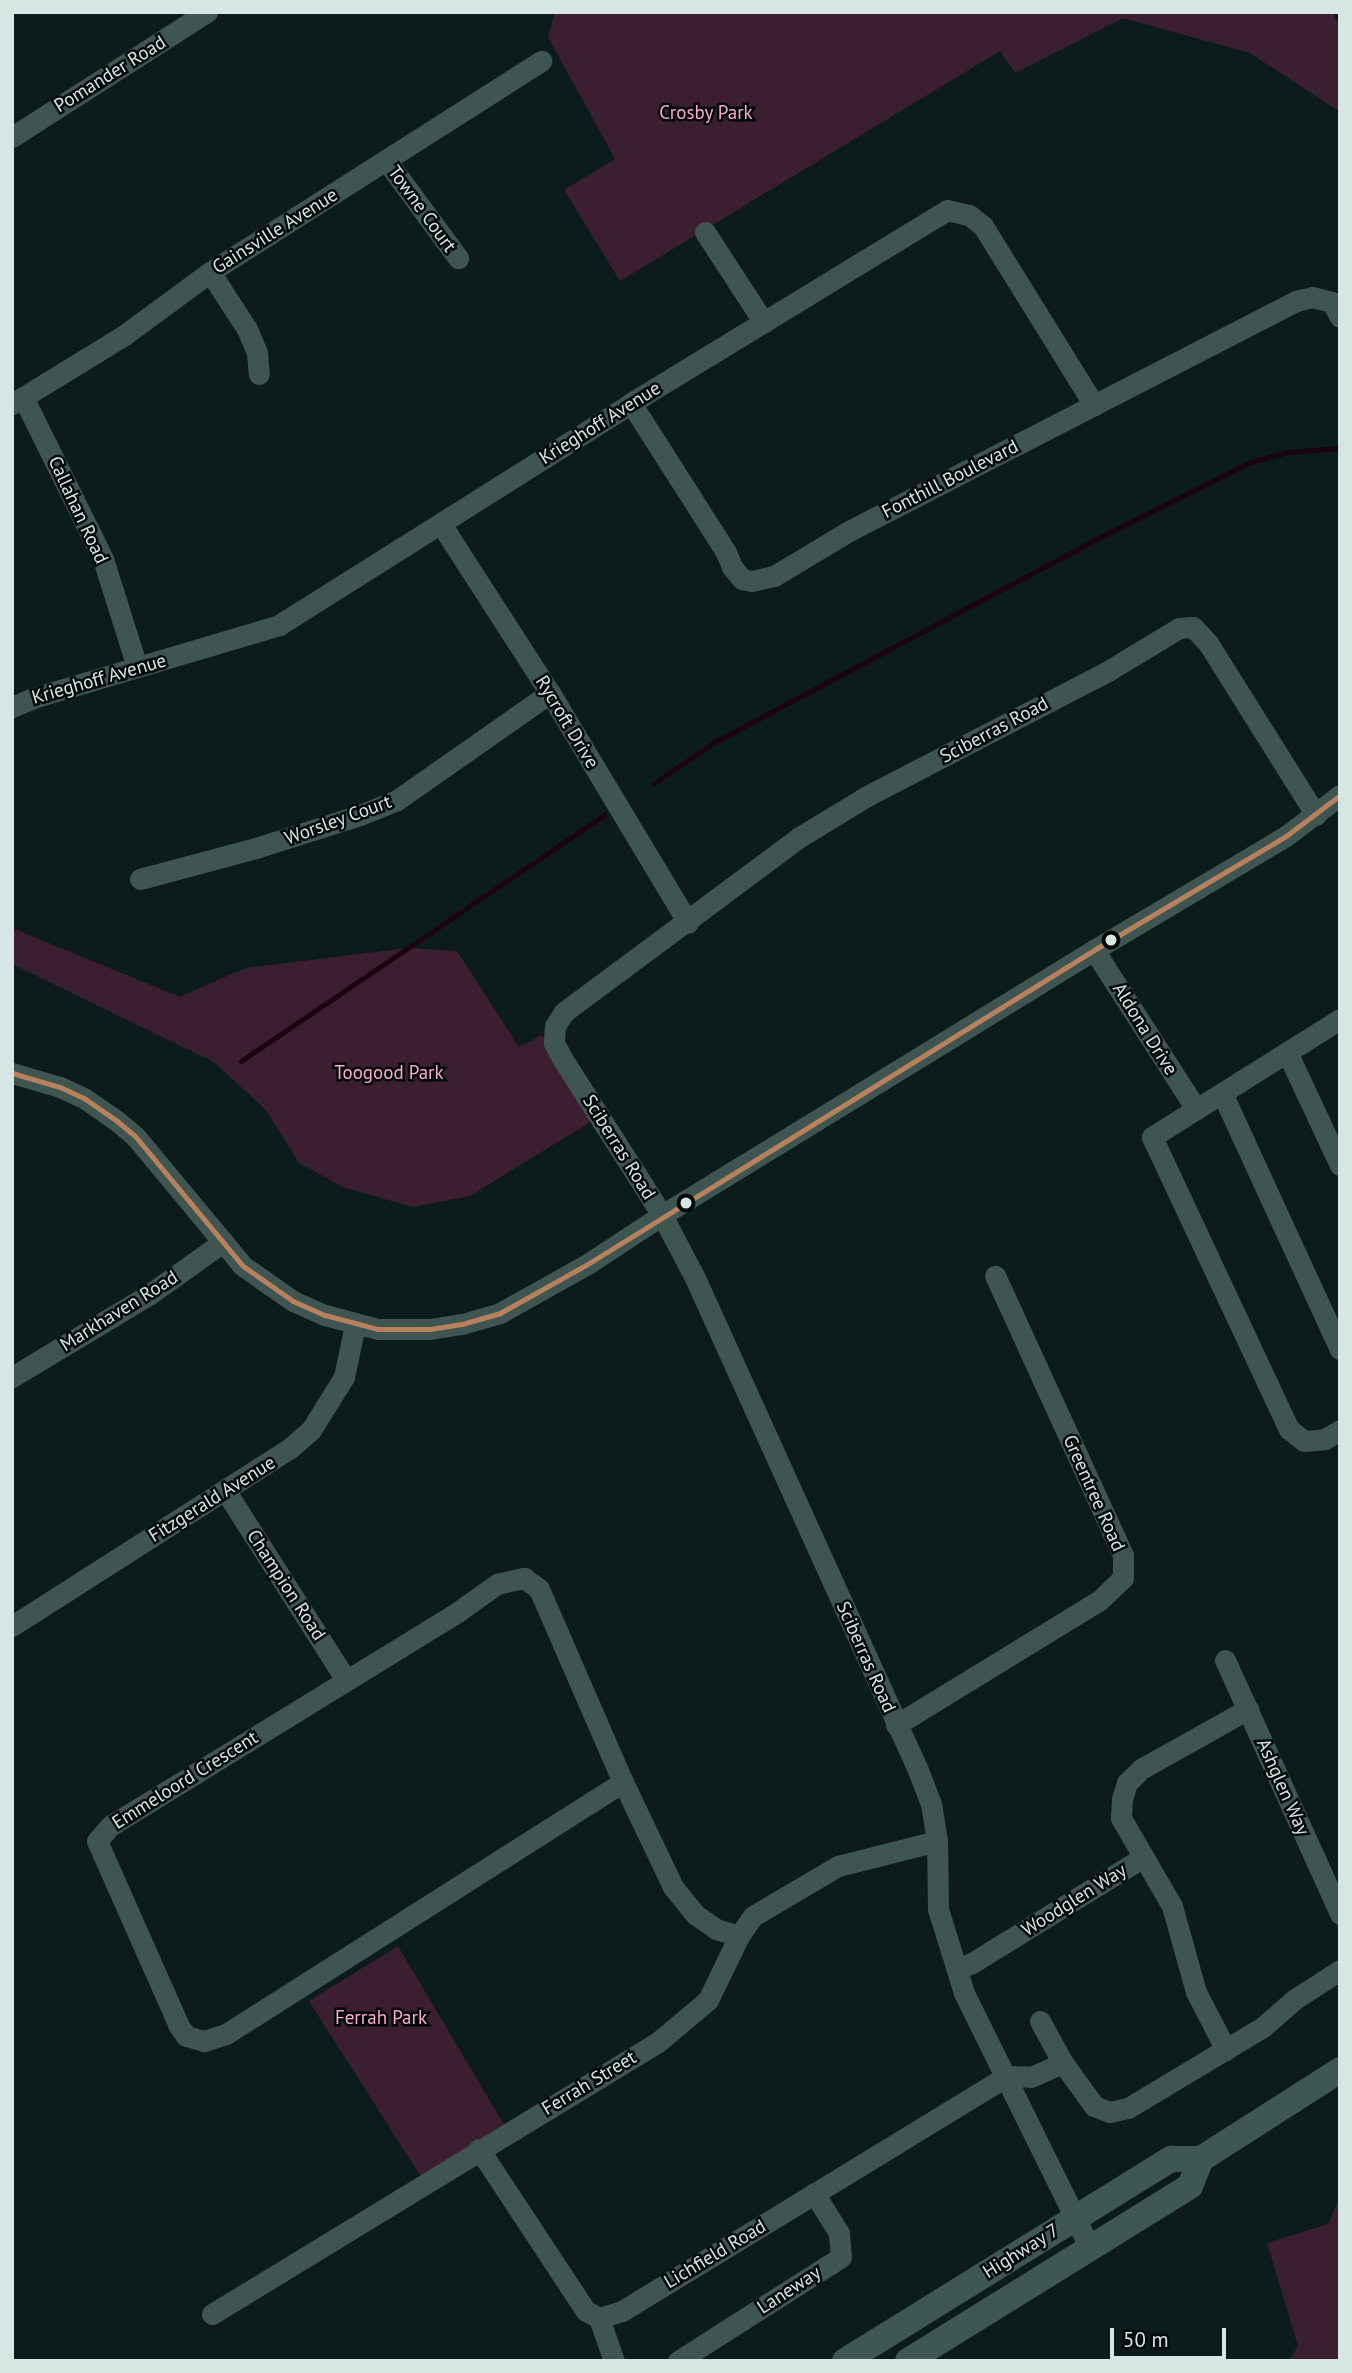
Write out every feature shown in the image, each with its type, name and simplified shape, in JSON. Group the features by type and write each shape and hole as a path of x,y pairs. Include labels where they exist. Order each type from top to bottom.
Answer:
{"main road":[{"name":"Highway 7","path":"845,2361 1171,2159 1201,2159 1340,2070"},
{"name":"Highway 7","path":"908,2361 1190,2186 1201,2159"}],"street":[{"name":"Pomander Road","path":"12,137 207,12"},
{"name":"Gainsville Avenue","path":"18,400 123,336 210,272 541,61"},
{"name":"Towne Court","path":"386,160 458,258"},
{"name":"Krieghoff Avenue","path":"12,707 279,625 631,403 938,215 956,211 969,215 983,226 1094,405"},
{"path":"705,232 764,323"},
{"path":"210,272 247,329 257,353 260,374"},
{"name":"Fonthill Boulevard","path":"631,403 726,552 732,567 742,579 752,581 774,576 849,531 1296,301 1312,297 1332,302 1340,317"},
{"name":"Callahan Road","path":"18,400 103,559 137,667"},
{"name":"Rycroft Drive","path":"440,524 550,693 688,923"},
{"name":"Sciberras Road","path":"1090,2248 964,1993 938,1909 937,1841 931,1804 700,1290 662,1215 562,1058 554,1043 555,1026 564,1012 688,923 798,838 837,814 1108,671 1179,628 1193,627 1208,643 1316,815"},
{"name":"Worsley Court","path":"140,879 256,848 360,815 397,800 550,693"},
{"path":"12,1073 41,1079 84,1098 117,1121 135,1136 243,1266 274,1289 325,1315 355,1325 378,1329 430,1329 500,1314 586,1265 662,1215 1316,815 1340,794"},
{"name":"Aldona Drive","path":"1094,950 1196,1109"},
{"path":"1340,1019 1152,1136 1289,1429 1304,1441 1325,1439 1340,1430"},
{"path":"1287,1052 1340,1165"},
{"path":"1222,1093 1340,1349"},
{"name":"Markhaven Road","path":"12,1377 150,1294 223,1242"},
{"name":"Greentree Road","path":"896,1725 1100,1600 1123,1578 1123,1555 995,1276"},
{"name":"Fitzgerald Avenue","path":"12,1626 265,1466 311,1430 344,1377 355,1325"},
{"name":"Champion Road","path":"225,1489 346,1680"},
{"name":"Emmeloord Crescent","path":"623,1782 226,2034 213,2039 194,2041 179,2025 97,1841 110,1826 459,1611 497,1584 517,1577 532,1580 539,1589 623,1782 673,1887 683,1901 716,1929 738,1936"},
{"name":"Ashglen Way","path":"1225,1660 1340,1914"},
{"name":"Woodglen Way","path":"957,1969 972,1963 1142,1858 1121,1818 1122,1799 1127,1783 1140,1769 1248,1709"},
{"name":"Ferrah Street","path":"212,2314 658,2042 708,2000 738,1936 753,1916 838,1866 937,1841"},
{"path":"1142,1858 1172,1906 1196,1992 1226,2050"},
{"path":"1040,2021 1063,2063 1094,2106 1110,2112 1141,2102 1264,2027 1295,1998 1340,1970"},
{"path":"1006,2076 1031,2077 1063,2063"},
{"name":"Lichfield Road","path":"599,2318 622,2311 1006,2076"},
{"path":"479,2149 586,2311 599,2318 614,2361"},
{"name":"Laneway","path":"678,2361 841,2257 839,2233 814,2193"}],"green space":[{"name":"Crosby Park","path":"555,12 1333,12 1340,30 1340,112 1250,53 1123,18 1015,73 1000,51 620,281 564,190 615,159 548,37"},
{"name":"Toogood Park","path":"12,928 180,997 245,968 408,948 457,951 519,1047 542,1035 595,1119 470,1196 413,1207 343,1187 299,1163 266,1110 214,1062 12,964"},
{"name":"Ferrah Park","path":"398,1946 506,2128 423,2180 309,2001"},
{"path":"1340,2197 1340,2361 1289,2361 1298,2346 1267,2243 1328,2224"}],"waterway":[{"path":"653,784 715,742 1089,543 1251,462 1288,452 1340,448"},
{"path":"241,1061 605,815"}],"transit line":[{"path":"12,1073 60,1087 84,1098 117,1121 135,1136 243,1266 293,1301 325,1315 378,1329 430,1329 462,1324 500,1313 586,1265 1094,950 1286,836 1340,795"}]}
